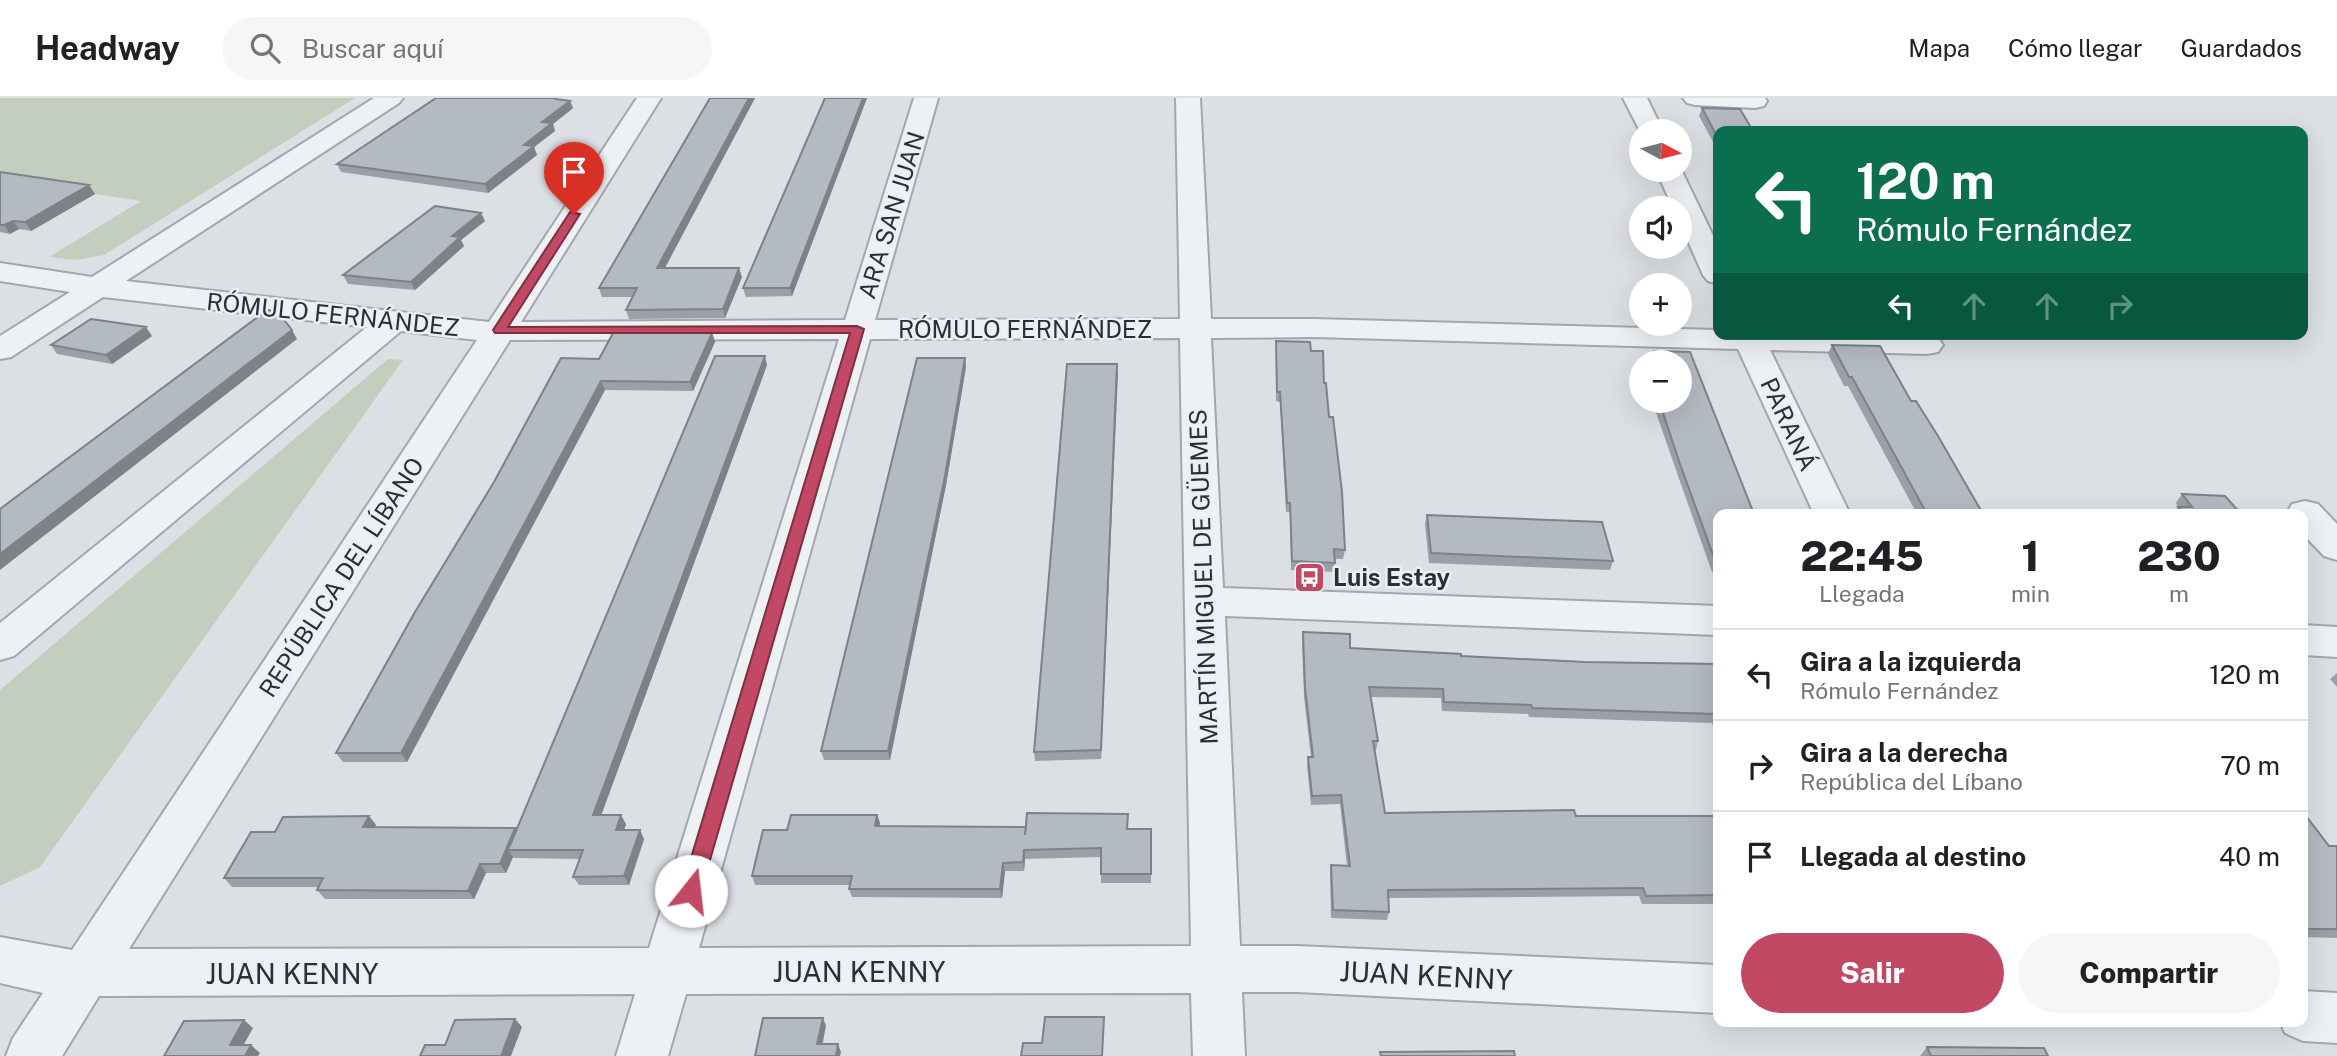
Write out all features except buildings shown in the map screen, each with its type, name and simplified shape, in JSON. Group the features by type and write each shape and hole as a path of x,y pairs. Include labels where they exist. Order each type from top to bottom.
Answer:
{"street":[{"path":"0,350 391,98"},
{"name":"REPÚBLICA DEL LÍBANO","path":"32,1056 649,98"},
{"name":"ARA SAN JUAN","path":"642,1056 926,98"},
{"name":"MARTÍN MIGUEL DE GÜEMES","path":"1188,98 1219,1056"},
{"path":"1635,98 1645,119"},
{"path":"1695,98 1755,101"},
{"path":"1675,182 1713,264"},
{"name":"RÓMULO FERNÁNDEZ","path":"0,272 97,287 394,321 499,330 1314,328 1713,336"},
{"path":"0,645 394,321"},
{"name":"PARANÁ","path":"1749,340 1830,509"},
{"name":"RÓMULO FERNÁNDEZ","path":"1815,340 1927,345"},
{"path":"2308,516 2337,547"},
{"path":"1204,601 1713,620"},
{"path":"2308,640 2337,642"},
{"name":"JUAN KENNY","path":"0,960 60,973 1297,969 1713,989"},
{"path":"2308,1016 2337,1018"}],"green space":[{"path":"0,98 355,98 104,255 76,260 49,257 141,201 0,179"},
{"path":"388,359 403,360 40,867 0,886 0,690"}],"place":[{"name":"Luis Estay","path":"1310,577"}],"route":[{"path":"574,214 499,330 857,329 691,891"}]}
